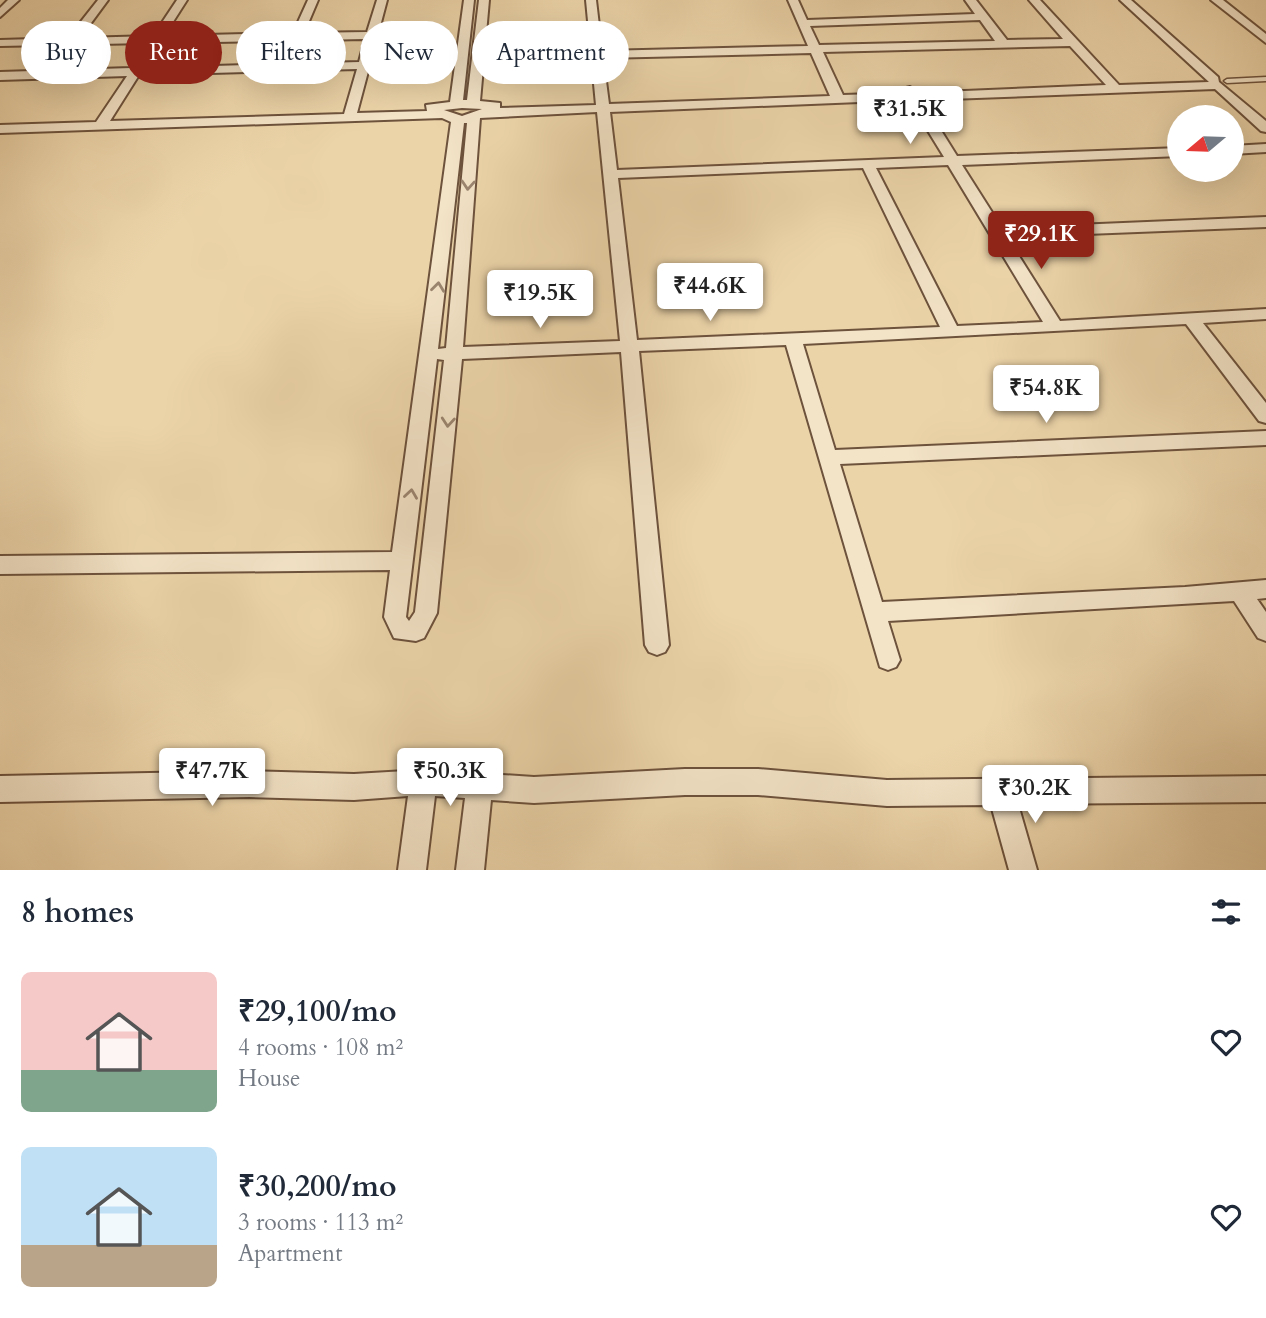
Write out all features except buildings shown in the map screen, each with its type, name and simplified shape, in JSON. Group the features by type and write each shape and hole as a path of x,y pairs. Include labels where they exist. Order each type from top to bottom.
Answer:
{"street":[{"path":"0,14 13,0"},
{"path":"87,21 103,0"},
{"path":"170,21 183,0"},
{"path":"304,21 313,0"},
{"path":"377,21 382,0"},
{"path":"469,0 451,111 430,355 395,617 402,631 416,631 426,613 454,354 484,0"},
{"path":"590,0 592,21"},
{"path":"793,0 837,96"},
{"path":"970,0 1003,43"},
{"path":"1034,0 1114,87"},
{"path":"1125,0 1266,120"},
{"path":"1135,0 1266,128"},
{"path":"1216,0 1266,40"},
{"path":"803,23 983,17"},
{"path":"0,43 21,42"},
{"path":"629,54 1072,42"},
{"path":"222,69 360,65"},
{"path":"0,76 125,72"},
{"path":"350,114 360,81"},
{"path":"0,129 102,122 1221,83"},
{"path":"102,122 127,84"},
{"path":"598,84 639,435 657,645"},
{"path":"912,94 1054,327"},
{"path":"0,121 102,122"},
{"path":"1244,149 1266,148"},
{"path":"610,174 1167,153"},
{"path":"868,165 951,332"},
{"path":"997,233 1266,222"},
{"path":"430,355 1054,327 1266,314"},
{"path":"1189,317 1266,416"},
{"path":"793,339 888,660"},
{"path":"828,457 1058,444 1266,438"},
{"path":"0,565 401,561"},
{"path":"875,612 1266,589"},
{"path":"1240,591 1266,631"},
{"path":"0,789 249,784 354,787 423,783 534,790 685,782 758,782 887,793 1266,789"},
{"path":"412,870 423,783"},
{"path":"470,870 479,787"},
{"path":"1001,792 1023,870"}],"lane":[{"path":"1221,83 1266,82"}]}
